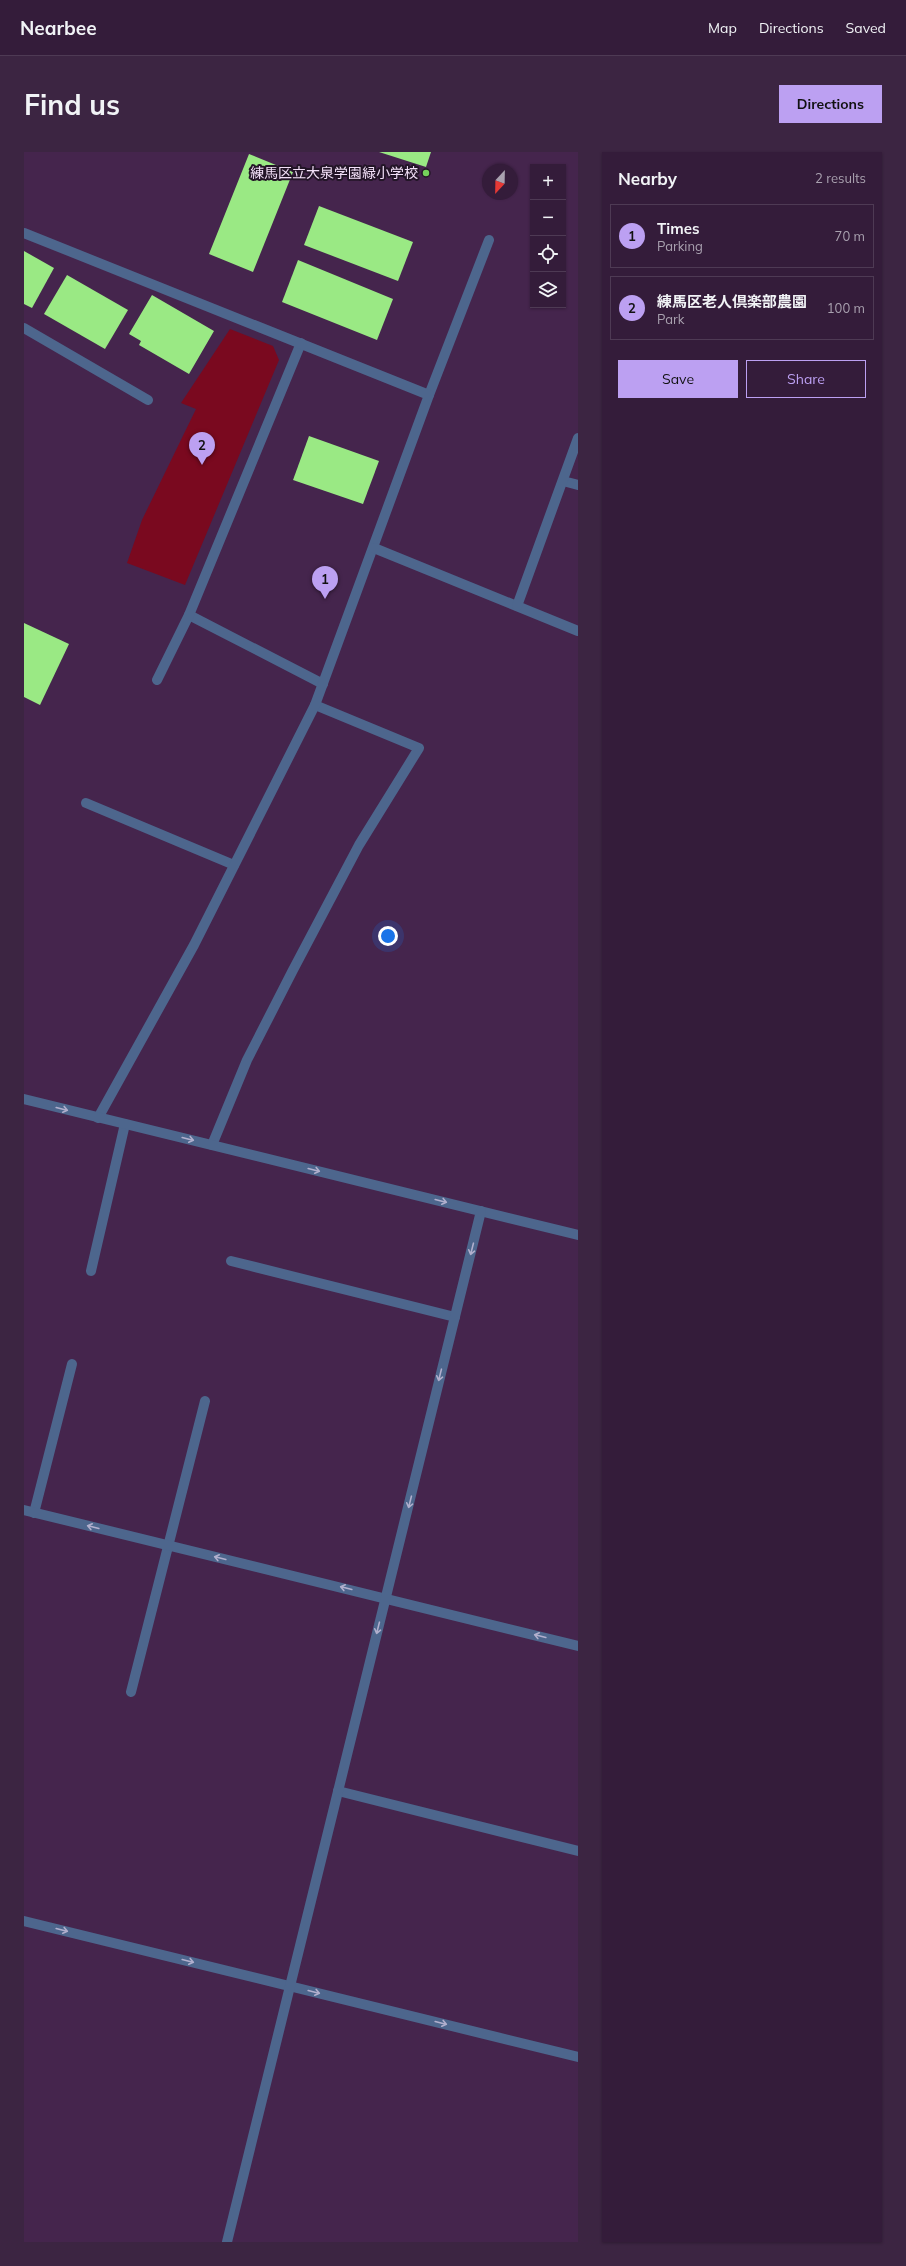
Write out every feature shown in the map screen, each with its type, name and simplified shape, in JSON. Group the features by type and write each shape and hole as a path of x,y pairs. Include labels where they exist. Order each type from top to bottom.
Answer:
{"street":[{"path":"24,233 429,395"},
{"path":"98,1118 194,944 315,705 429,395 489,240"},
{"path":"24,328 148,400"},
{"path":"157,680 189,615 301,343"},
{"path":"517,606 578,438"},
{"path":"563,481 578,485"},
{"path":"374,548 578,631"},
{"path":"189,615 323,684"},
{"path":"212,1145 247,1060 292,970 359,845 419,748 315,705"},
{"path":"86,803 234,864"},
{"path":"24,1099 578,1235"},
{"path":"91,1271 125,1124"},
{"path":"227,2242 481,1211"},
{"path":"231,1262 455,1317"},
{"path":"34,1513 72,1364"},
{"path":"131,1692 205,1401"},
{"path":"24,1510 578,1646"},
{"path":"338,1791 578,1851"},
{"path":"24,1921 578,2057"}],"shaded area":[{"path":"230,329 273,346 279,360 185,585 127,563 142,520 196,409 181,403"}],"building":[{"path":"379,152 431,152 426,167"},
{"path":"249,154 293,172 253,272 209,254"},
{"path":"319,206 413,242 398,281 304,245"},
{"path":"24,251 54,268 32,308 24,304"},
{"path":"298,260 393,299 377,340 282,302"},
{"path":"67,275 128,310 105,349 44,314"},
{"path":"152,295 214,331 189,374 139,345 141,341 129,334"},
{"path":"309,436 379,461 363,504 293,480"},
{"path":"24,623 69,644 40,705 24,697"}],"place":[{"name":"練馬区立大泉学園緑小学校","path":"426,173"},
{"name":"練馬区老人倶楽部農園","path":"202,465"},
{"name":"Times","path":"325,599"}]}
